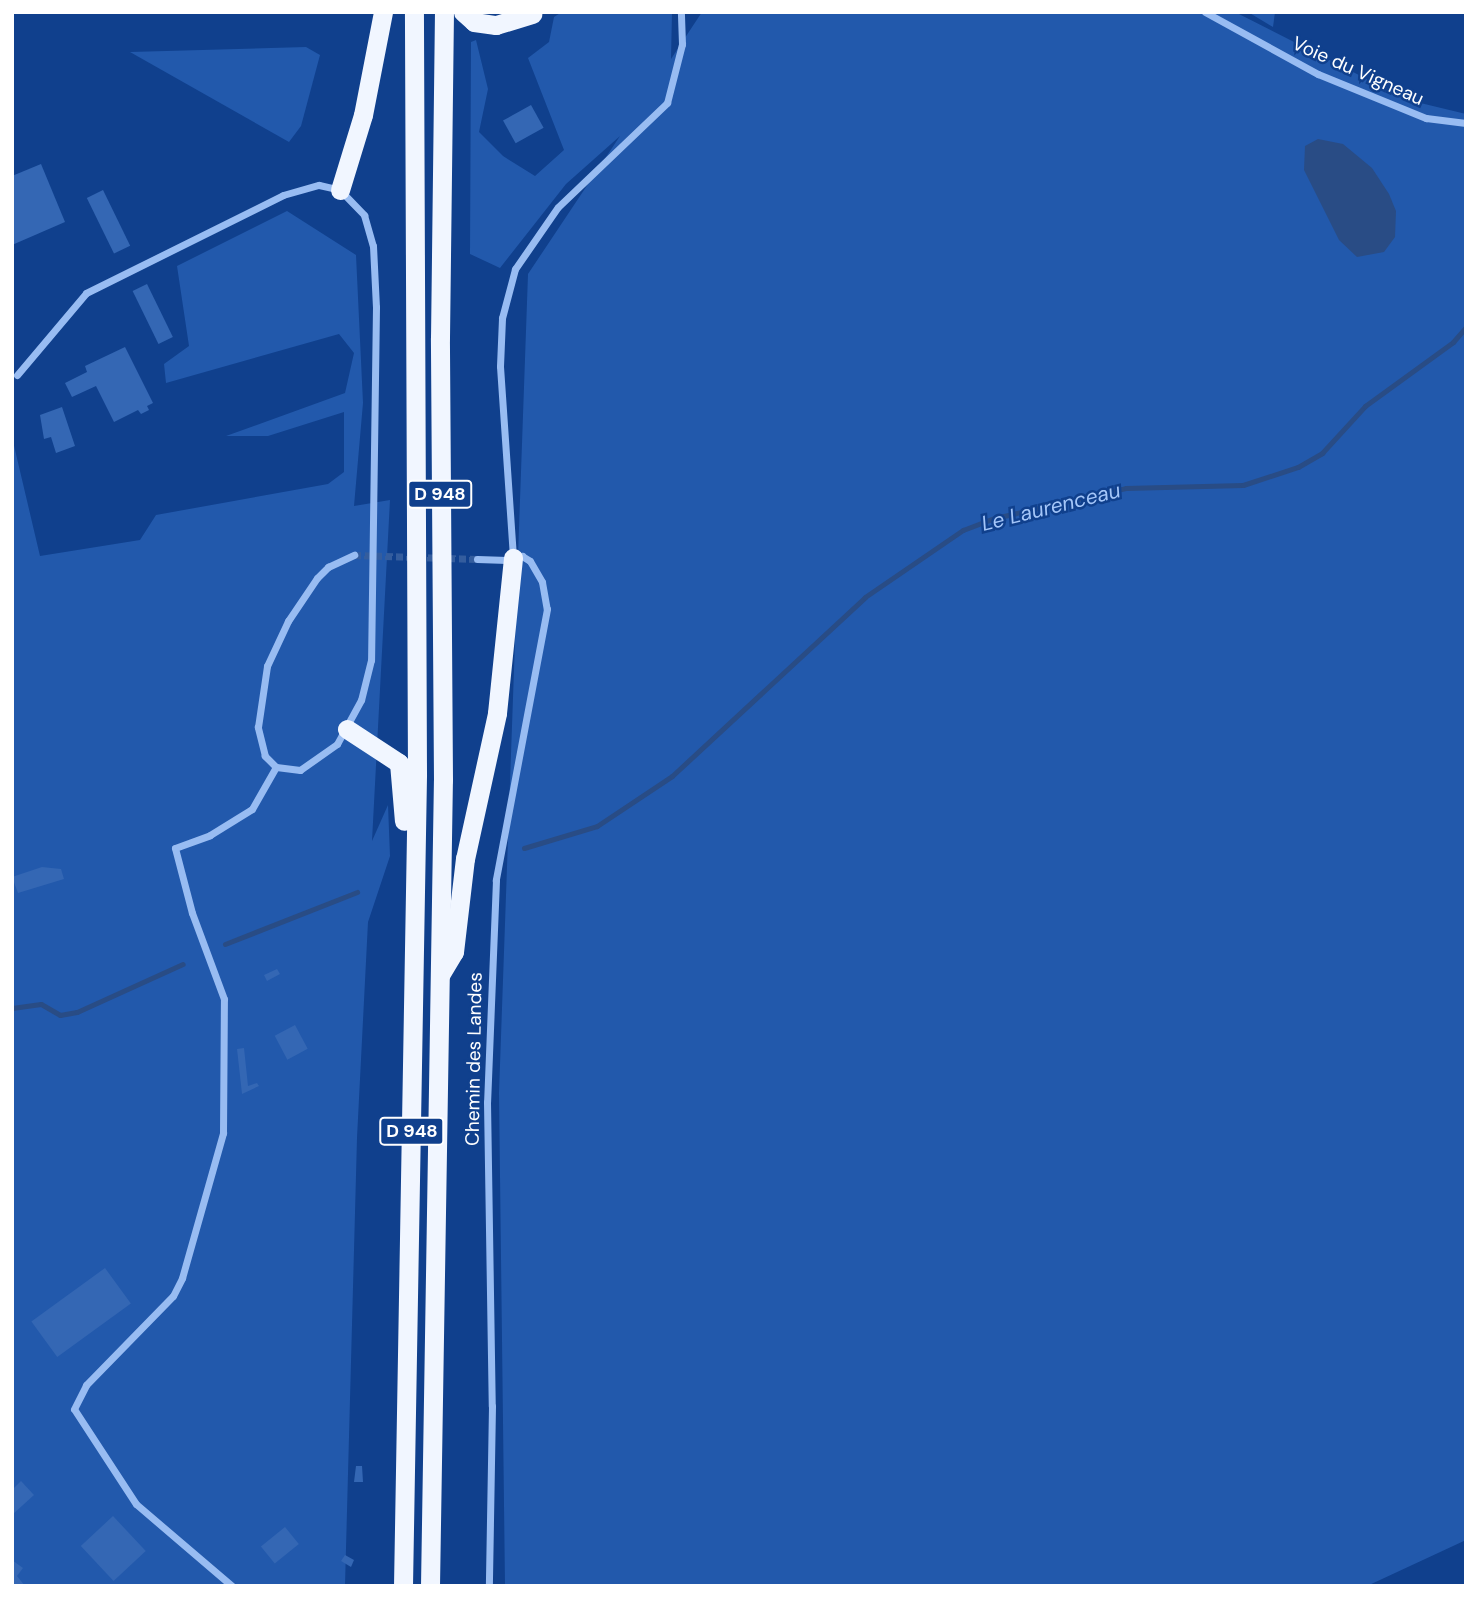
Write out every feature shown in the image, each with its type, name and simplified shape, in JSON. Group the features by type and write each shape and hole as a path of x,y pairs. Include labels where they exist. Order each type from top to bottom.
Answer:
{"highway":[{"path":"340,190 363,115 383,12"},
{"name":"D 948","path":"403,1586 415,890 414,12"},
{"name":"D 948","path":"430,1586 440,975 444,12"},
{"path":"463,12 474,22 496,25 533,13"},
{"path":"440,975 454,952 465,859 495,725 509,626 513,558"},
{"path":"347,729 399,763 404,860 415,890"}],"street":[{"path":"477,559 513,558 500,366 502,317 515,269 558,207 667,103 682,44 681,12"},
{"name":"Voie du Vigneau","path":"1205,12 1330,79 1426,118 1466,123"},
{"path":"17,375 86,293 283,195 319,185 340,190 356,202 369,230 376,307 373,631 363,690 347,729 312,765 300,770 276,766 265,756 258,727 267,666 288,621 317,578 340,559 354,555"},
{"name":"Chemin des Landes","path":"489,1586 492,1406 487,1102 496,880 548,609 542,582 530,561 522,556 513,558"},
{"path":"232,1586 136,1504 74,1409 86,1385 173,1297 182,1278 223,1133 224,999 192,913 175,848 245,815 263,796 276,766"}],"shaded area":[{"path":"562,12 672,12 671,59 702,12 1235,12 1408,100 1466,114 1466,1540 1367,1586 505,1586 499,1093 528,274 620,136 566,184 500,268 470,254 471,42 476,40 488,89 479,132 503,156 535,176 564,150 528,58 549,42 554,17"},
{"path":"1248,12 1275,12 1273,27"},
{"path":"306,47 320,55 301,126 289,142 130,52"},
{"path":"1318,139 1343,144 1372,168 1389,194 1396,211 1395,237 1384,252 1357,257 1339,240 1304,170 1305,146"},
{"path":"287,211 356,255 363,403 354,506 390,500 372,841 388,805 390,856 368,922 357,1138 345,1586 12,1586 12,437 40,556 140,540 156,515 328,484 344,472 344,412 268,436 226,436 345,393 354,353 339,334 166,383 164,364 189,346 177,266"}],"building":[{"path":"531,105 544,128 516,143 503,121"},
{"path":"41,164 65,222 12,245 12,176"},
{"path":"103,190 130,246 114,254 87,198"},
{"path":"147,284 173,337 158,344 133,291"},
{"path":"125,347 153,403 147,406 149,410 141,414 138,410 114,422 96,386 72,397 65,383 87,372 85,366"},
{"path":"62,407 75,446 56,453 51,437 44,439 40,415"},
{"path":"42,867 61,869 64,879 18,893 12,877"},
{"path":"277,969 280,974 267,981 264,975"},
{"path":"295,1025 308,1049 287,1060 275,1036"},
{"path":"244,1048 248,1086 257,1083 259,1086 242,1094 237,1049"},
{"path":"105,1268 131,1304 57,1357 31,1321"},
{"path":"356,1466 362,1466 363,1482 354,1482"},
{"path":"21,1481 34,1495 12,1515 12,1490"},
{"path":"113,1516 146,1551 114,1581 81,1546"},
{"path":"285,1527 299,1544 275,1564 261,1547"},
{"path":"345,1555 354,1560 351,1567 341,1561"},
{"path":"12,1560 23,1568 17,1576 25,1586 12,1586"}],"waterway":[{"name":"Le Laurenceau","path":"524,848 597,826 672,776 865,597 963,530 995,518 1126,488 1243,485 1298,467 1322,453 1365,406 1453,342 1466,327"},
{"name":"Le Laurenceau","path":"225,944 357,892"},
{"name":"Le Laurenceau","path":"12,1008 41,1004 60,1015 77,1012 183,964"}],"tunnel":[{"path":"354,555 477,559"}]}
